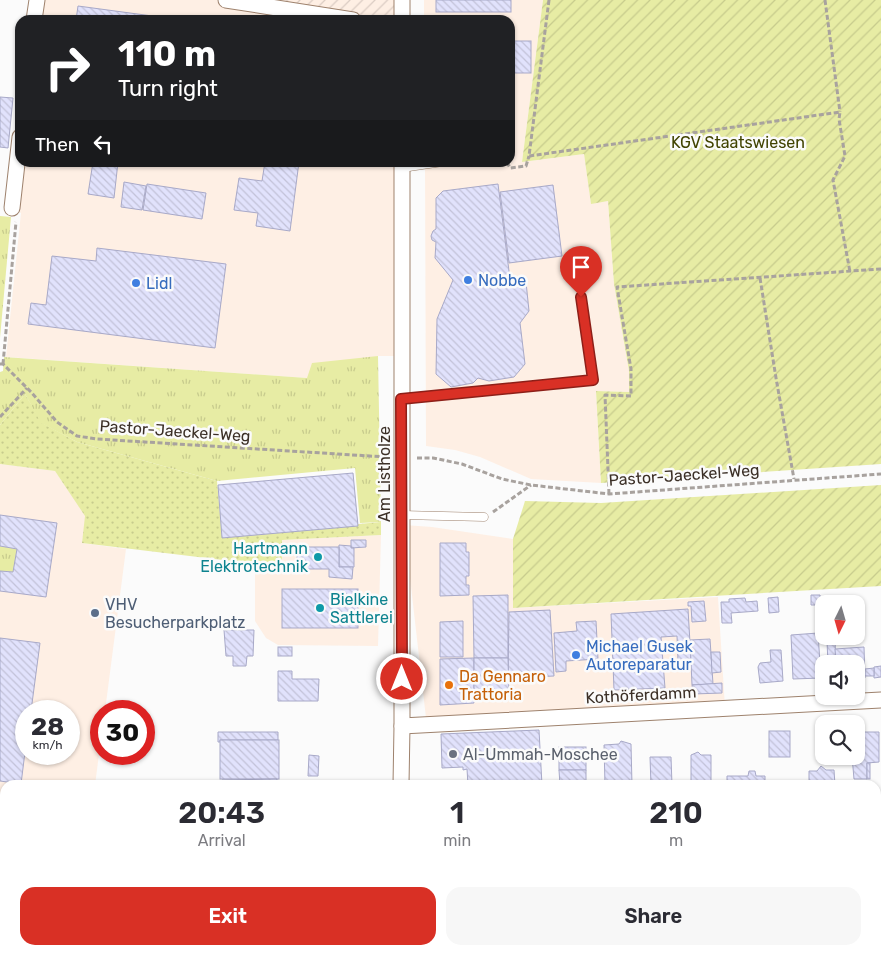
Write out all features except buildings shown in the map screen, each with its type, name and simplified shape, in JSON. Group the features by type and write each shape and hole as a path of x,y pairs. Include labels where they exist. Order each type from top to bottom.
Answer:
{"street":[{"path":"35,15 37,0"},
{"path":"226,0 321,15"},
{"path":"402,0 402,15"},
{"path":"14,214 18,167"},
{"name":"Am Listholze","path":"400,780 402,726 402,167"},
{"name":"Kothöferdamm","path":"402,726 881,700"}],"lane":[{"path":"401,399 593,380 581,297"},
{"path":"402,515 484,517"}],"path":[{"path":"510,167 526,166 529,156 549,0"},
{"path":"825,0 845,156 833,180 850,272"},
{"path":"529,156 840,112"},
{"path":"1,364 14,214"},
{"path":"609,494 605,394 631,396 631,369 617,287 881,269"},
{"path":"760,278 794,479"},
{"name":"Pastor-Jaeckel-Weg","path":"1,364 27,388 56,422 77,436 97,439 378,456"},
{"path":"12,380 15,376"},
{"path":"0,417 27,388"},
{"name":"Pastor-Jaeckel-Weg","path":"433,458 462,464 502,479 531,486 609,494 881,474"},
{"path":"484,517 531,486"}],"shaded area":[{"path":"37,0 227,0 322,15 36,15"},
{"path":"227,0 402,0 402,15 322,15"},
{"path":"424,0 543,0 522,162 584,154 591,203 608,201 614,284 629,371 629,392 596,391 601,483 531,479 480,457 455,450 426,446 425,167 515,167 515,15 424,15"},
{"path":"19,167 402,167 401,356 378,356 307,378 6,357 21,213 12,208"},
{"path":"0,464 55,471 86,516 82,543 126,549 106,700 90,700 90,765 98,765 96,780 0,780"},
{"path":"404,525 432,527 513,539 513,608 718,597 725,707 426,718"},
{"path":"381,535 378,646 278,645 266,638 255,621 255,564 282,567 281,540"}],"green space":[{"name":"KGV Staatswiesen","path":"543,0 881,0 881,464 601,483 596,391 629,392 629,371 614,284 608,201 591,204 584,154 522,162"},
{"path":"0,216 11,217 0,338"},
{"path":"378,356 381,522 360,523 355,468 217,481 77,442 41,423 25,394 0,425 0,372 3,371 4,357 307,378 312,363"},
{"path":"25,394 42,423 77,442 217,481 222,536 381,522 381,535 282,540 282,567 82,543 85,516 55,471 0,464 0,425"},
{"path":"881,485 881,586 513,608 513,539 525,501 601,503"},
{"path":"0,546 17,549 13,572 0,571"}],"place":[{"name":"Nobbe","path":"468,280"},
{"name":"Lidl","path":"136,283"},
{"name":"Hartmann Elektrotechnik","path":"318,557"},
{"name":"Bielkine Sattlerei","path":"320,608"},
{"name":"VHV Besucherparkplatz","path":"95,613"},
{"name":"Michael Gusek Autoreparatur","path":"576,655"},
{"name":"Da Gennaro Trattoria","path":"449,685"},
{"name":"Al-Ummah-Moschee","path":"453,754"}],"route":[{"path":"402,679 401,399 593,380 581,297"}]}
